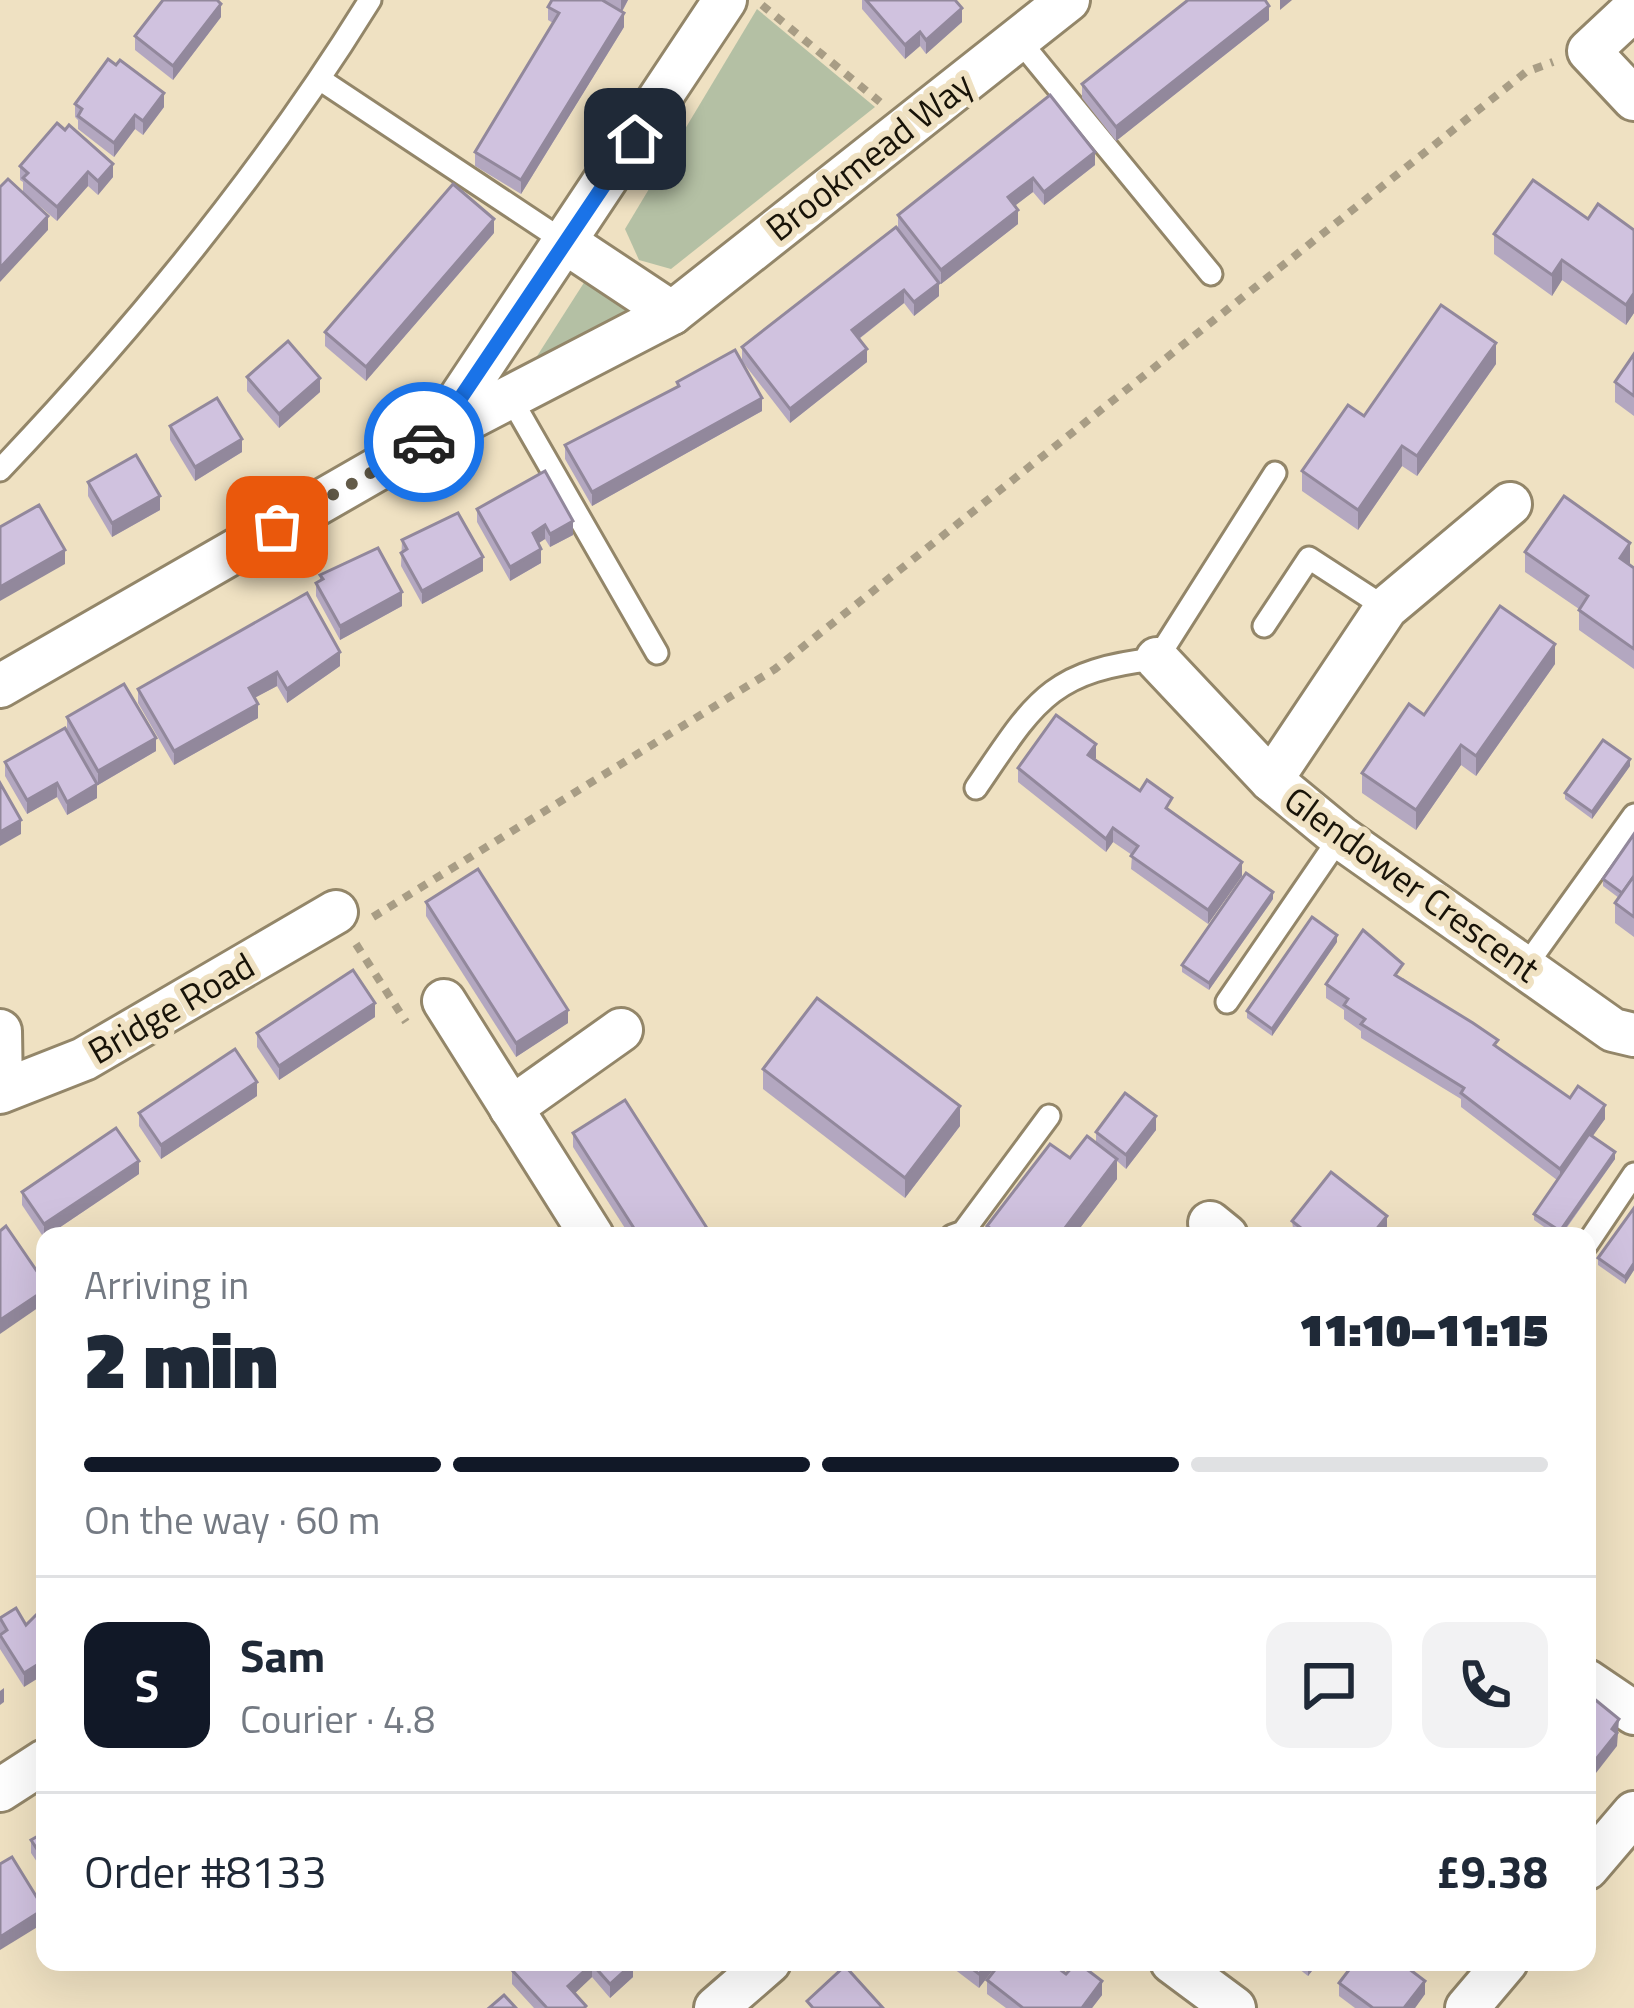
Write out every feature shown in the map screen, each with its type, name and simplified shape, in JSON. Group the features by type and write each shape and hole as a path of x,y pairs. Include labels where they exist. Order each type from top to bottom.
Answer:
{"street":[{"name":"Brookmead Way","path":"435,436 568,244 725,0"},
{"name":"Brookmead Way","path":"0,685 435,436 672,313 1068,0"},
{"path":"1634,9 1589,51 1634,99"},
{"path":"568,244 672,313"},
{"path":"1271,780 1386,608 1510,504"},
{"name":"Glendower Crescent","path":"1157,659 1271,780 1340,837 1613,1030 1634,1035"},
{"name":"Bridge Road","path":"1,1092 84,1059 336,912"},
{"path":"444,1001 586,1227"},
{"path":"511,1108 621,1030"},
{"path":"0,1031 1,1092"},
{"path":"1596,1687 1634,1713"},
{"path":"0,1790 36,1767"},
{"path":"1596,1857 1634,1813"},
{"path":"716,2008 759,1971"},
{"path":"1184,1971 1234,2008"},
{"path":"1466,2008 1498,1971"}],"lane":[{"path":"0,470 115,349 321,80 370,0"},
{"path":"1018,39 1210,274"},
{"path":"321,80 568,244"},
{"path":"511,397 657,653"},
{"path":"976,788 1031,707 1095,665 1157,659 1275,472"},
{"path":"1264,626 1309,558 1386,608"},
{"path":"1525,967 1634,815"},
{"path":"1228,1001 1340,837"},
{"path":"967,1227 1049,1116"},
{"path":"1596,1231 1634,1174"}],"path":[{"path":"756,0 909,125"},
{"path":"336,912 349,932 775,669 1526,72 1589,51"}],"green space":[{"path":"757,9 875,107 671,269 639,260 625,229"},
{"path":"594,267 632,307 532,364"}],"building":[{"path":"163,0 217,0 221,4 173,66 135,36"},
{"path":"552,0 602,0 624,13 521,180 475,152 559,13 548,7"},
{"path":"866,0 955,0 962,8 926,40 920,32 905,45"},
{"path":"1188,0 1265,0 1269,6 1116,127 1082,84"},
{"path":"108,59 116,65 120,60 164,93 143,121 135,115 114,143 78,116 82,109 75,104"},
{"path":"1050,95 1095,152 1044,192 1033,178 1008,197 1018,210 941,270 898,215"},
{"path":"57,123 65,130 69,125 113,164 98,181 88,172 57,207 23,178 28,173 20,166"},
{"path":"8,179 48,216 0,268 0,187"},
{"path":"1533,180 1588,219 1598,204 1634,230 1634,293 1626,305 1562,260 1552,275 1494,234"},
{"path":"453,184 494,219 366,367 325,332"},
{"path":"896,227 939,283 914,302 904,290 852,330 867,349 790,409 742,347"},
{"path":"1441,305 1496,343 1417,456 1402,446 1358,510 1302,471 1348,405 1364,416"},
{"path":"288,341 320,378 279,414 247,377"},
{"path":"735,350 762,398 592,492 565,445 679,386 677,382"},
{"path":"1634,354 1634,396 1615,382"},
{"path":"217,398 242,439 195,467 170,426"},
{"path":"136,455 160,496 112,523 88,482"},
{"path":"545,471 573,521 550,534 545,525 533,533 541,549 510,567 477,509"},
{"path":"1564,496 1630,543 1620,558 1634,568 1634,649 1579,610 1588,596 1525,552"},
{"path":"39,505 65,550 0,587 0,527"},
{"path":"458,513 483,557 422,591 401,553 407,549 402,540"},
{"path":"378,548 402,592 340,626 316,583 323,579 320,575"},
{"path":"307,593 340,652 287,689 277,672 249,688 258,704 174,751 138,689"},
{"path":"1500,606 1555,644 1476,756 1461,745 1416,810 1362,773 1409,704 1424,715"},
{"path":"124,684 156,738 98,771 67,717"},
{"path":"1056,715 1096,744 1088,755 1140,791 1147,780 1172,798 1166,808 1242,862 1208,910 1131,856 1138,846 1113,828 1106,839 1018,768"},
{"path":"65,728 97,784 67,802 57,783 27,800 5,762"},
{"path":"1603,740 1630,759 1592,812 1565,793"},
{"path":"0,783 21,820 0,832"},
{"path":"1634,834 1634,876 1622,893 1603,879"},
{"path":"478,869 568,1010 516,1043 426,902"},
{"path":"1246,873 1273,892 1209,983 1182,965"},
{"path":"1634,876 1634,917 1615,903"},
{"path":"1312,917 1337,935 1272,1029 1247,1011"},
{"path":"1363,930 1403,964 1395,975 1498,1040 1494,1045 1570,1098 1578,1086 1605,1105 1560,1169 1461,1093 1464,1088 1361,1024 1365,1019 1344,1005 1348,999 1326,984"},
{"path":"353,970 375,1003 279,1066 257,1033"},
{"path":"817,998 960,1106 905,1178 763,1069"},
{"path":"235,1049 257,1082 161,1145 139,1113"},
{"path":"1125,1093 1156,1116 1126,1155 1096,1132"},
{"path":"625,1100 706,1227 633,1227 573,1133"},
{"path":"116,1128 139,1161 44,1224 22,1192"},
{"path":"1589,1134 1615,1152 1563,1227 1554,1227 1534,1214"},
{"path":"1087,1136 1117,1159 1066,1227 987,1226 1050,1144 1070,1158"},
{"path":"1331,1172 1387,1216 1378,1227 1300,1227 1292,1221"},
{"path":"1634,1208 1634,1263 1625,1277 1598,1258"},
{"path":"6,1226 36,1270 36,1296 0,1320 0,1231"},
{"path":"16,1608 26,1625 36,1615 36,1666 24,1673 0,1635 7,1630 0,1618"},
{"path":"1596,1700 1619,1719 1612,1729 1617,1733 1596,1759"},
{"path":"12,1857 36,1896 36,1914 0,1937 0,1864"},
{"path":"513,1971 584,1971 568,1986 584,2008 547,2008"},
{"path":"598,1971 624,1971 610,1984"},
{"path":"840,1971 850,1971 883,2008 813,2008 807,2001"},
{"path":"994,1971 1089,1971 1102,1981 1082,2008 1023,2008 987,1980"},
{"path":"1348,1971 1412,1971 1425,1981 1404,2008 1373,2008 1339,1983"},
{"path":"504,1995 516,2008 489,2008"}],"way so far":[{"path":"277,527 424,442"}],"route":[{"path":"424,442 435,436 635,139"}]}
